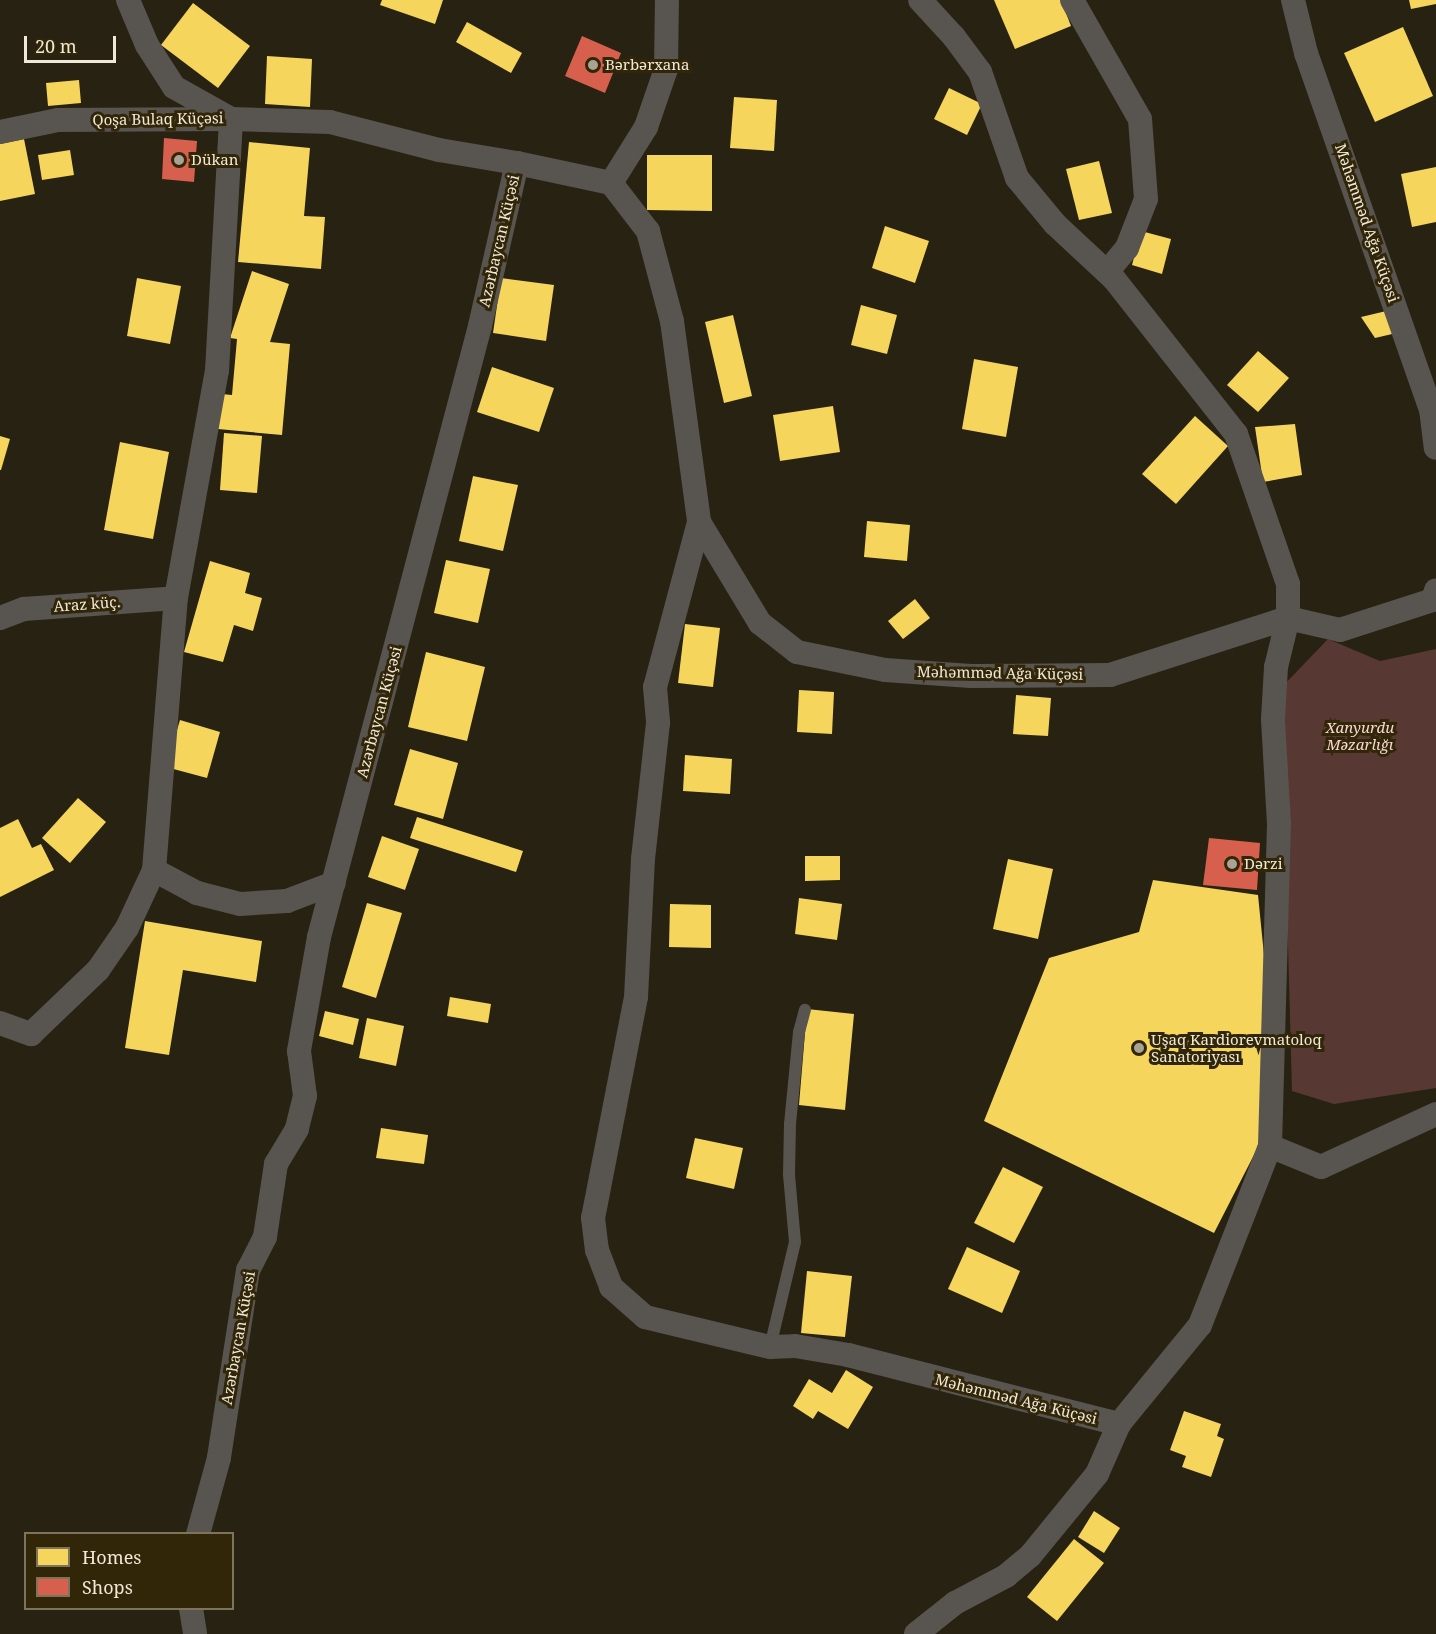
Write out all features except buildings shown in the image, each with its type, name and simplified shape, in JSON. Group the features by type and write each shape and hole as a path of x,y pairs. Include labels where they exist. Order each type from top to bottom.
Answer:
{"street":[{"name":"Qoşa Bulaq Küçəsi","path":"128,0 147,45 174,87 231,119"},
{"path":"611,183 646,127 666,69 668,0"},
{"path":"916,1634 955,1603 1006,1576 1030,1556 1097,1474 1119,1425 1200,1325 1270,1146 1279,824 1273,719 1276,667 1288,618 1288,584 1236,434 1218,407 1107,272 1054,224 1017,178 1001,141 980,72 954,36 920,0"},
{"path":"1072,0 1140,119 1146,199 1127,248 1107,272"},
{"name":"Məhəmməd Ağa Küçəsi","path":"1293,0 1306,53 1431,409 1436,448"},
{"name":"Qoşa Bulaq Küçəsi","path":"0,132 58,120 231,119"},
{"name":"Azərbaycan Küçəsi","path":"198,1532 219,1458 248,1270 265,1237 276,1164 297,1129 305,1096 299,1051 319,938 480,326 517,163 440,150 330,122 231,119"},
{"path":"0,1043 31,1034 98,970 127,928 154,870 176,598 217,371 231,119"},
{"path":"517,163 611,183 648,231 672,321 699,522"},
{"name":"Məhəmməd Ağa Küçəsi","path":"699,522 760,623 797,652 885,670 971,676 1110,675 1288,618"},
{"name":"Məhəmməd Ağa Küçəsi","path":"699,522 655,687 658,723 643,859 636,997 593,1218 597,1250 611,1287 645,1317 770,1347 795,1346 848,1355 1119,1425"},
{"path":"1288,618 1340,630 1433,600 1436,590"},
{"name":"Araz küç.","path":"0,618 24,609 176,598"},
{"path":"154,870 197,893 240,904 286,901 333,883"},
{"path":"0,1023 31,1034"},
{"path":"1270,1146 1321,1167 1436,1114"},
{"path":"191,1610 195,1634"}],"lane":[{"path":"770,1347 795,1242 789,1175 790,1124 799,1032 805,1010"}],"green space":[{"name":"Xanyurdu Məzarlığı","path":"1328,639 1380,661 1436,649 1436,1088 1334,1104 1292,1091 1281,688"}],"place":[{"name":"Bərbərxana","path":"593,65"},
{"name":"Dükan","path":"179,160"},
{"name":"Dərzi","path":"1232,864"},
{"name":"Uşaq Kardiorevmatoloq Sanatoriyası","path":"1139,1048"}]}
